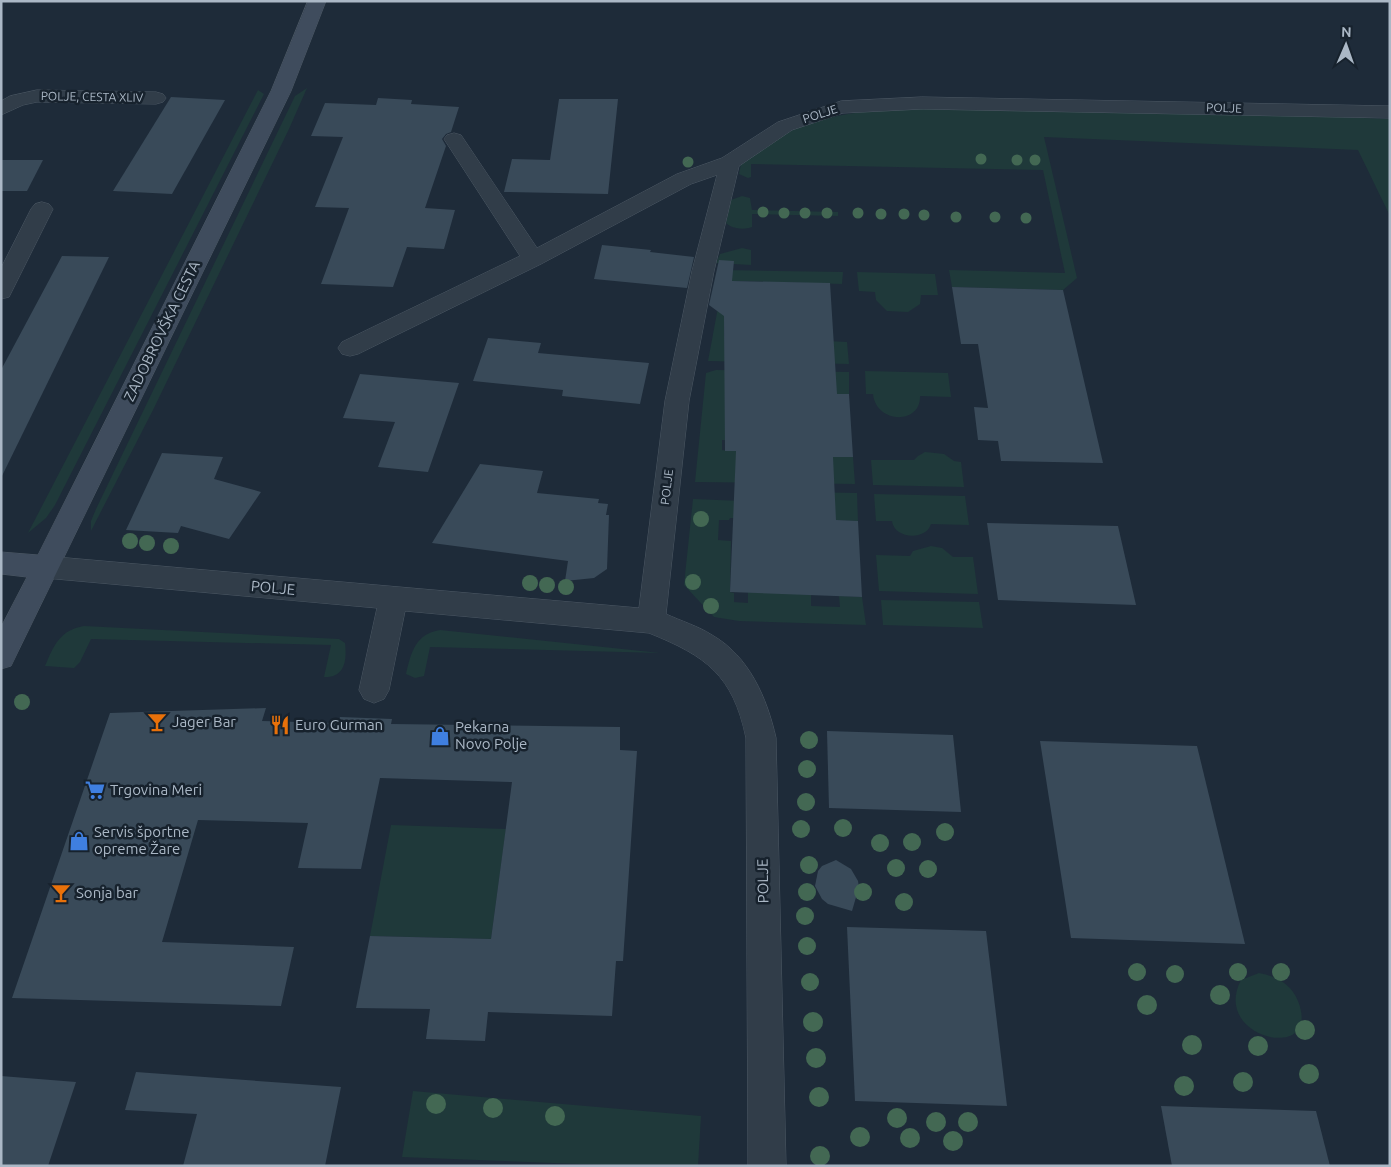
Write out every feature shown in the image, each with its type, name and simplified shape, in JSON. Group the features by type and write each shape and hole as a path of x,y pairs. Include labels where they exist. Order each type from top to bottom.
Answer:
{"main road":[{"name":"ZADOBROVŠKA CESTA","path":"1,657 281,91 316,1"},
{"path":"1,563 45,567"}],"street":[{"name":"POLJE, CESTA XLIV","path":"1,109 17,100 37,96 156,98"},
{"name":"POLJE","path":"651,622 677,401 703,271 729,163 785,126 841,107 922,103 1390,112"},
{"path":"454,139 533,259"},
{"path":"350,348 533,259 684,180 729,163"},
{"path":"1,291 42,209"},
{"name":"POLJE","path":"45,567 651,622 706,646 726,662 743,684 758,718 761,738 767,1166"},
{"path":"374,690 394,599"}],"green space":[{"path":"307,88 154,408 91,531 91,521 96,509 295,96"},
{"path":"258,90 264,94 55,505 46,518 28,533"},
{"path":"929,108 1287,115 1390,119 1390,216 1358,150 1044,137 1077,278 1063,290 952,287 949,270 1065,273 1043,170 751,164 751,177 748,178 739,174 741,164 764,146 810,123 868,111"},
{"path":"742,196 750,198 752,210 838,212 838,216 752,214 752,227 735,228 726,223 731,200"},
{"path":"742,248 751,250 751,265 716,263 720,254"},
{"path":"725,270 843,272 842,284 735,281 724,327 724,336 847,342 849,364 708,361"},
{"path":"857,272 935,274 938,295 921,295 920,304 908,312 887,311 876,300 875,292 859,291"},
{"path":"716,370 849,372 849,394 832,394 734,440 722,440 722,450 736,451 736,463 833,466 833,457 853,457 855,484 695,482 706,373"},
{"path":"865,371 948,373 951,397 920,396 914,412 898,417 889,415 876,404 873,394 866,394"},
{"path":"925,452 944,454 954,461 961,462 964,487 873,485 871,460 914,460"},
{"path":"743,491 857,493 858,521 730,518 729,520 719,520 718,540 731,541 730,592 734,593 734,602 748,603 748,592 811,594 811,606 840,607 839,596 862,597 866,625 739,621 714,617 684,585 693,499 742,501"},
{"path":"874,494 965,496 969,525 931,524 923,533 910,536 898,531 892,521 876,521"},
{"path":"931,546 942,548 953,557 973,557 978,594 879,591 876,555 910,556 913,551"},
{"path":"881,600 979,602 983,628 883,625"},
{"path":"84,626 339,639 345,643 346,656 340,671 331,677 324,677 331,645 91,639 80,662 74,668 45,666 55,645 63,635"},
{"path":"440,630 660,653 430,647 424,676 415,678 406,674 412,652 420,640 432,632"},
{"path":"391,825 506,829 491,939 370,936"},
{"path":"1259,973 1271,976 1287,985 1295,995 1298,1001 1301,1021 1295,1033 1283,1038 1267,1036 1252,1029 1240,1017 1236,1000 1241,980"},
{"path":"413,1091 701,1116 698,1166 631,1166 402,1157"}],"building":[{"path":"171,97 225,100 172,194 113,191"},
{"path":"378,98 412,100 411,104 459,107 451,132 442,139 446,146 425,208 455,210 444,249 407,247 393,287 321,284 349,208 315,207 343,137 311,136 325,103 376,105"},
{"path":"559,99 618,99 608,194 504,192 512,159 550,160"},
{"path":"1,160 43,160 27,191 1,191"},
{"path":"602,245 694,257 687,288 594,279"},
{"path":"62,256 109,257 1,478 1,370"},
{"path":"719,260 734,261 732,281 830,283 837,394 849,394 853,457 833,457 836,520 858,521 862,597 730,592 736,451 725,451 724,316 709,305"},
{"path":"952,287 1063,290 1103,463 1001,461 998,441 978,440 974,407 988,408 978,344 961,344"},
{"path":"488,338 541,343 538,353 649,363 640,404 562,396 563,390 473,381"},
{"path":"360,374 459,383 428,472 378,467 395,422 343,418"},
{"path":"162,453 223,457 214,479 261,492 229,539 181,526 178,533 126,530"},
{"path":"480,464 543,471 537,493 599,499 598,503 608,504 606,515 609,515 607,569 594,578 565,581 568,561 432,543"},
{"path":"987,523 1118,526 1136,605 998,600"},
{"path":"266,708 262,721 338,723 340,717 392,719 391,724 620,727 620,750 637,751 623,961 616,961 612,1016 488,1012 485,1041 426,1039 430,1009 356,1008 370,936 491,939 512,782 380,778 361,869 298,868 308,823 198,820 162,942 294,947 281,1006 12,998 110,713"},
{"path":"827,731 953,735 961,812 829,808"},
{"path":"1040,741 1197,746 1245,944 1071,938"},
{"path":"836,860 851,869 858,881 859,887 852,911 828,904 822,899 815,886 818,871 822,866"},
{"path":"847,927 986,931 1007,1106 855,1101"},
{"path":"136,1072 341,1087 325,1166 183,1166 197,1114 125,1110"},
{"path":"1,1076 76,1082 48,1166 1,1166"},
{"path":"1161,1106 1316,1111 1330,1166 1172,1166"}],"place":[{"name":"Jager Bar","path":"157,722"},
{"name":"Euro Gurman","path":"280,725"},
{"name":"Pekarna Novo Polje","path":"440,736"},
{"name":"Trgovina Meri","path":"95,790"},
{"name":"Servis športne opreme Žare","path":"79,841"},
{"name":"Sonja bar","path":"61,893"}]}
